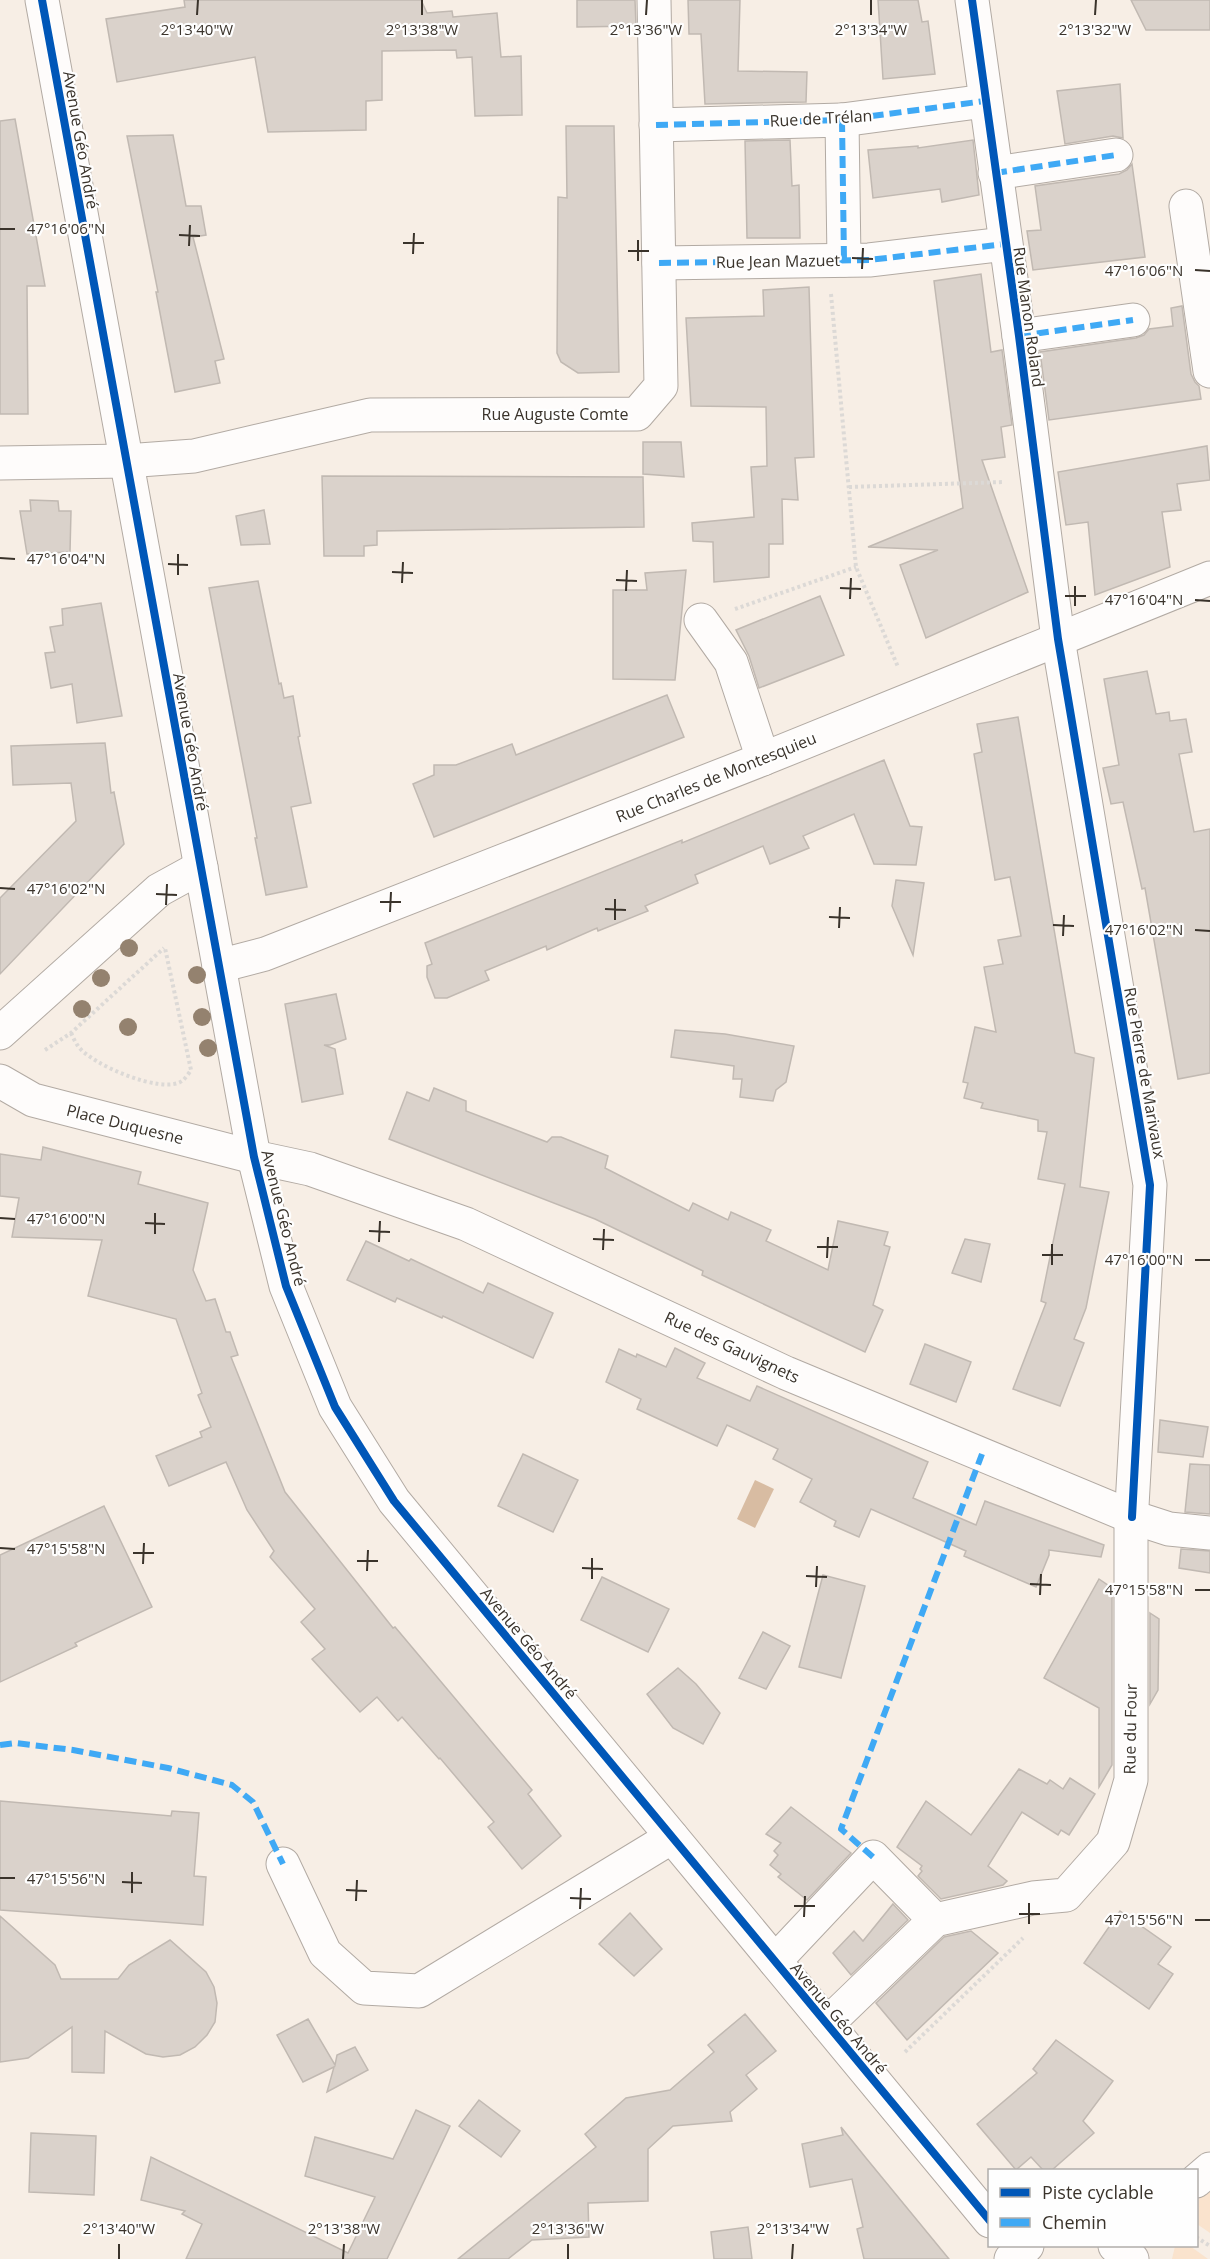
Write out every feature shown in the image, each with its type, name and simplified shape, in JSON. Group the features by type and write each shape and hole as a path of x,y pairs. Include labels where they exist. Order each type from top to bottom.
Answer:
{"street":[{"name":"Avenue Géo André","path":"42,0 254,1157 286,1286 335,1407 394,1501 988,2220"},
{"name":"Rue Auguste Comte","path":"0,463 126,461 194,456 370,414 637,414 661,386 654,0"},
{"name":"Rue Manon Roland","path":"972,0 1058,639"},
{"name":"Rue de Trélan","path":"656,125 842,120 985,101"},
{"path":"836,260 842,120"},
{"path":"996,173 1116,155"},
{"path":"1186,206 1210,371"},
{"name":"Rue Jean Mazuet","path":"659,263 869,260 1005,244"},
{"path":"1019,336 1133,320"},
{"name":"Rue Charles de Montesquieu","path":"219,966 265,954 763,759 1210,578"},
{"path":"701,620 731,662 763,759"},
{"name":"Rue Pierre de Marivaux","path":"1058,639 1150,1185 1132,1517"},
{"path":"0,1034 159,890 201,867"},
{"name":"Place Duquesne","path":"0,1081 33,1100 254,1157"},
{"name":"Rue des Gauvignets","path":"254,1157 310,1169 466,1224 786,1372 1132,1517 1169,1529 1210,1533"},
{"name":"Rue du Four","path":"935,1920 1033,1898 1066,1895 1113,1842 1131,1780 1132,1517"},
{"path":"283,1864 325,1953 364,1988 419,1991 672,1837"},
{"path":"775,1961 873,1857 935,1920 826,2024"},
{"path":"1198,2180 1210,2169"}],"path":[{"path":"836,260 856,567 898,669"},
{"path":"849,487 1024,481 1037,478"},
{"path":"701,620 856,567"},
{"path":"45,1050 71,1033 165,948 191,1070 182,1082 165,1085 142,1081 101,1062 78,1047 71,1033"},
{"path":"905,2052 1024,1936"}],"shaded area":[{"path":"755,1480 774,1489 755,1528 737,1519"},
{"path":"1210,2189 1210,2233 1198,2225 1198,2200"},
{"path":"1175,2247 1191,2247 1208,2259 1172,2259"}],"building":[{"path":"184,0 421,0 427,13 452,11 453,17 497,13 501,57 521,56 522,115 475,116 472,57 457,58 456,50 382,51 382,100 366,101 366,130 268,132 255,57 117,82 106,19 185,7"},
{"path":"577,0 635,0 636,26 577,27"},
{"path":"688,0 740,0 738,71 807,72 806,102 705,104 701,34 689,34"},
{"path":"878,0 918,0 922,22 928,21 935,74 883,79"},
{"path":"1131,0 1210,0 1210,30 1146,30"},
{"path":"1120,84 1123,138 1113,136 1065,144 1057,91"},
{"path":"15,119 45,286 27,286 28,414 0,414 0,121"},
{"path":"566,126 614,126 619,372 578,373 561,362 557,353 558,197 567,198"},
{"path":"173,135 186,206 201,206 206,235 193,237 224,359 215,361 220,383 175,392 127,136"},
{"path":"790,140 792,186 799,185 800,238 747,238 745,141"},
{"path":"973,140 979,195 942,202 940,189 873,198 868,150 918,146 918,148"},
{"path":"1132,164 1145,257 1033,270 1027,231 1041,230 1035,186 1119,174"},
{"path":"981,274 991,352 1002,350 1012,425 1001,427 1005,457 982,460 1028,592 926,638 900,565 938,550 868,547 963,508 934,281"},
{"path":"809,287 814,457 795,458 798,500 782,499 783,544 769,544 769,577 714,582 713,542 693,541 692,523 754,517 751,467 767,466 766,407 691,406 686,318 764,316 763,290"},
{"path":"1182,306 1191,374 1199,386 1201,399 1049,420 1040,352 1136,338 1144,335 1149,329 1173,326 1171,308"},
{"path":"643,442 681,442 684,477 643,474"},
{"path":"1207,446 1210,480 1177,484 1181,510 1162,512 1170,567 1095,595 1088,522 1066,525 1058,472"},
{"path":"322,476 643,477 644,527 377,531 377,545 364,546 364,556 324,556"},
{"path":"30,500 58,501 59,511 71,511 70,552 27,554 20,511 31,511"},
{"path":"264,510 270,544 241,545 236,516"},
{"path":"686,570 675,680 613,679 613,590 647,590 645,573"},
{"path":"258,581 279,684 281,683 284,698 293,696 300,736 298,737 311,803 291,807 307,887 266,895 209,588"},
{"path":"820,596 844,655 759,688 749,656 736,630"},
{"path":"101,603 122,716 77,723 72,684 51,688 45,653 55,652 50,627 63,625 62,609"},
{"path":"1147,671 1156,714 1169,712 1170,721 1186,719 1192,752 1179,754 1194,832 1210,829 1210,1073 1178,1079 1145,888 1142,889 1123,802 1111,804 1103,768 1119,765 1104,679"},
{"path":"667,695 684,737 434,837 413,784 434,775 434,765 456,765 512,744 516,755"},
{"path":"1018,717 1075,1053 1094,1058 1080,1187 1109,1192 1086,1308 1074,1339 1084,1343 1060,1406 1013,1389 1046,1303 1041,1301 1065,1184 1038,1179 1047,1132 1038,1131 1038,1120 981,1108 983,1103 964,1098 968,1083 963,1082 975,1027 996,1032 984,967 1003,964 998,940 1021,936 1010,877 995,880 974,754 982,752 977,724"},
{"path":"105,743 111,793 114,792 124,844 0,974 0,898 76,821 71,783 13,785 11,746"},
{"path":"884,760 910,826 922,827 916,865 874,864 854,814 803,836 809,848 770,864 763,846 695,875 698,883 645,906 648,911 598,931 597,928 547,950 546,946 485,971 489,980 447,998 435,998 427,977 427,966 432,964 425,943 682,840 682,843"},
{"path":"896,880 924,883 913,955 892,906"},
{"path":"336,994 346,1039 324,1045 335,1049 343,1094 302,1102 285,1004"},
{"path":"675,1030 725,1034 794,1046 786,1082 776,1090 773,1101 740,1097 742,1079 733,1079 734,1066 671,1057"},
{"path":"434,1088 466,1101 466,1111 547,1142 552,1137 561,1137 608,1156 605,1168 689,1211 693,1203 728,1220 731,1212 771,1230 766,1241 828,1270 838,1221 888,1232 884,1245 890,1247 873,1305 883,1310 865,1352 702,1275 703,1271 595,1219 389,1139 407,1092 429,1101"},
{"path":"43,1147 141,1172 138,1184 208,1203 193,1270 206,1301 215,1299 226,1332 230,1332 238,1355 231,1357 285,1492 393,1628 395,1627 532,1790 528,1794 561,1836 522,1869 488,1827 494,1822 402,1717 398,1721 377,1697 360,1712 312,1659 325,1649 301,1622 315,1609 270,1557 274,1551 247,1510 226,1462 169,1486 156,1456 202,1437 200,1432 211,1427 198,1395 202,1393 176,1319 88,1296 102,1240 12,1237 19,1198 0,1196 0,1154 41,1160"},
{"path":"965,1239 990,1244 981,1282 952,1273"},
{"path":"366,1241 409,1261 411,1259 483,1293 488,1283 553,1313 533,1358 443,1316 442,1318 397,1298 395,1302 347,1280"},
{"path":"925,1344 971,1362 956,1402 910,1384"},
{"path":"675,1348 705,1363 697,1378 750,1401 757,1386 928,1462 913,1498 976,1525 985,1501 1104,1545 1101,1557 1049,1550 1036,1587 964,1556 966,1551 871,1509 859,1537 834,1526 836,1521 800,1502 812,1479 773,1459 778,1449 727,1425 717,1446 637,1409 641,1399 606,1382 619,1349 666,1367"},
{"path":"1160,1420 1208,1427 1203,1457 1158,1452"},
{"path":"523,1454 578,1480 553,1532 498,1506"},
{"path":"1190,1464 1210,1465 1210,1514 1185,1512"},
{"path":"104,1506 152,1607 0,1682 0,1555"},
{"path":"1181,1549 1210,1551 1210,1573 1179,1568"},
{"path":"823,1575 865,1586 841,1678 799,1667"},
{"path":"602,1577 669,1609 648,1652 581,1620"},
{"path":"1099,1579 1112,1588 1112,1765 1099,1787 1099,1708 1044,1678"},
{"path":"1150,1613 1159,1619 1158,1690 1150,1704"},
{"path":"763,1632 790,1646 766,1689 739,1678"},
{"path":"678,1668 696,1684 720,1713 703,1744 673,1728 647,1694"},
{"path":"1019,1769 1047,1784 1050,1780 1063,1789 1070,1778 1095,1794 1069,1835 1061,1830 1058,1835 1022,1812 988,1866 1007,1881 1003,1885 941,1899 918,1876 922,1871 920,1869 922,1866 897,1847 926,1801 971,1835"},
{"path":"0,1801 171,1816 172,1811 199,1813 194,1876 206,1877 203,1925 0,1910"},
{"path":"791,1807 851,1853 807,1900 778,1877 781,1874 770,1865 778,1855 774,1851 781,1843 766,1834"},
{"path":"893,1904 908,1920 851,1975 833,1953 854,1931 863,1941"},
{"path":"1120,1911 1171,1947 1158,1964 1173,1974 1149,2009 1084,1963"},
{"path":"630,1913 662,1949 634,1976 599,1944"},
{"path":"0,1916 55,1965 61,1979 118,1979 129,1965 170,1940 206,1972 214,1987 217,2003 215,2022 207,2035 195,2047 180,2055 163,2057 146,2054 105,2031 104,2073 72,2072 72,2027 28,2058 0,2062"},
{"path":"971,1931 998,1953 907,2040 876,2003 944,1937"},
{"path":"745,2014 776,2051 746,2075 757,2089 730,2112 732,2121 673,2126 648,2149 648,2201 588,2203 589,2237 532,2240 508,2259 458,2259 596,2147 585,2134 626,2098 670,2090 714,2052 708,2045"},
{"path":"308,2019 335,2065 337,2055 355,2047 368,2070 327,2092 334,2067 303,2082 277,2035"},
{"path":"1056,2040 1113,2081 1083,2121 1094,2133 1053,2169 1042,2169 1031,2157 1015,2169 977,2124 1037,2073 1033,2069"},
{"path":"479,2100 520,2131 501,2157 459,2126"},
{"path":"416,2110 450,2126 387,2259 186,2259 202,2224 182,2214 185,2211 141,2200 151,2157 348,2253 375,2197 305,2176 315,2137 393,2159"},
{"path":"841,2127 949,2259 864,2259 857,2229 863,2227 852,2179 810,2187 802,2144 843,2135"},
{"path":"31,2133 96,2136 94,2195 29,2192"},
{"path":"748,2227 752,2259 714,2259 711,2232"}],"marked path":[{"path":"656,125 842,120 985,101"},
{"path":"842,120 844,260"},
{"path":"995,173 1116,155"},
{"path":"659,263 869,260 1005,244"},
{"path":"1019,336 1133,320"},
{"path":"873,1857 841,1829 982,1454"},
{"path":"0,1745 15,1743 73,1750 168,1768 232,1785 253,1802 283,1864"}],"cycle path":[{"path":"42,0 254,1157 286,1286 335,1407 394,1501 988,2219"},
{"path":"972,0 1058,639 1150,1185 1132,1517"}]}
